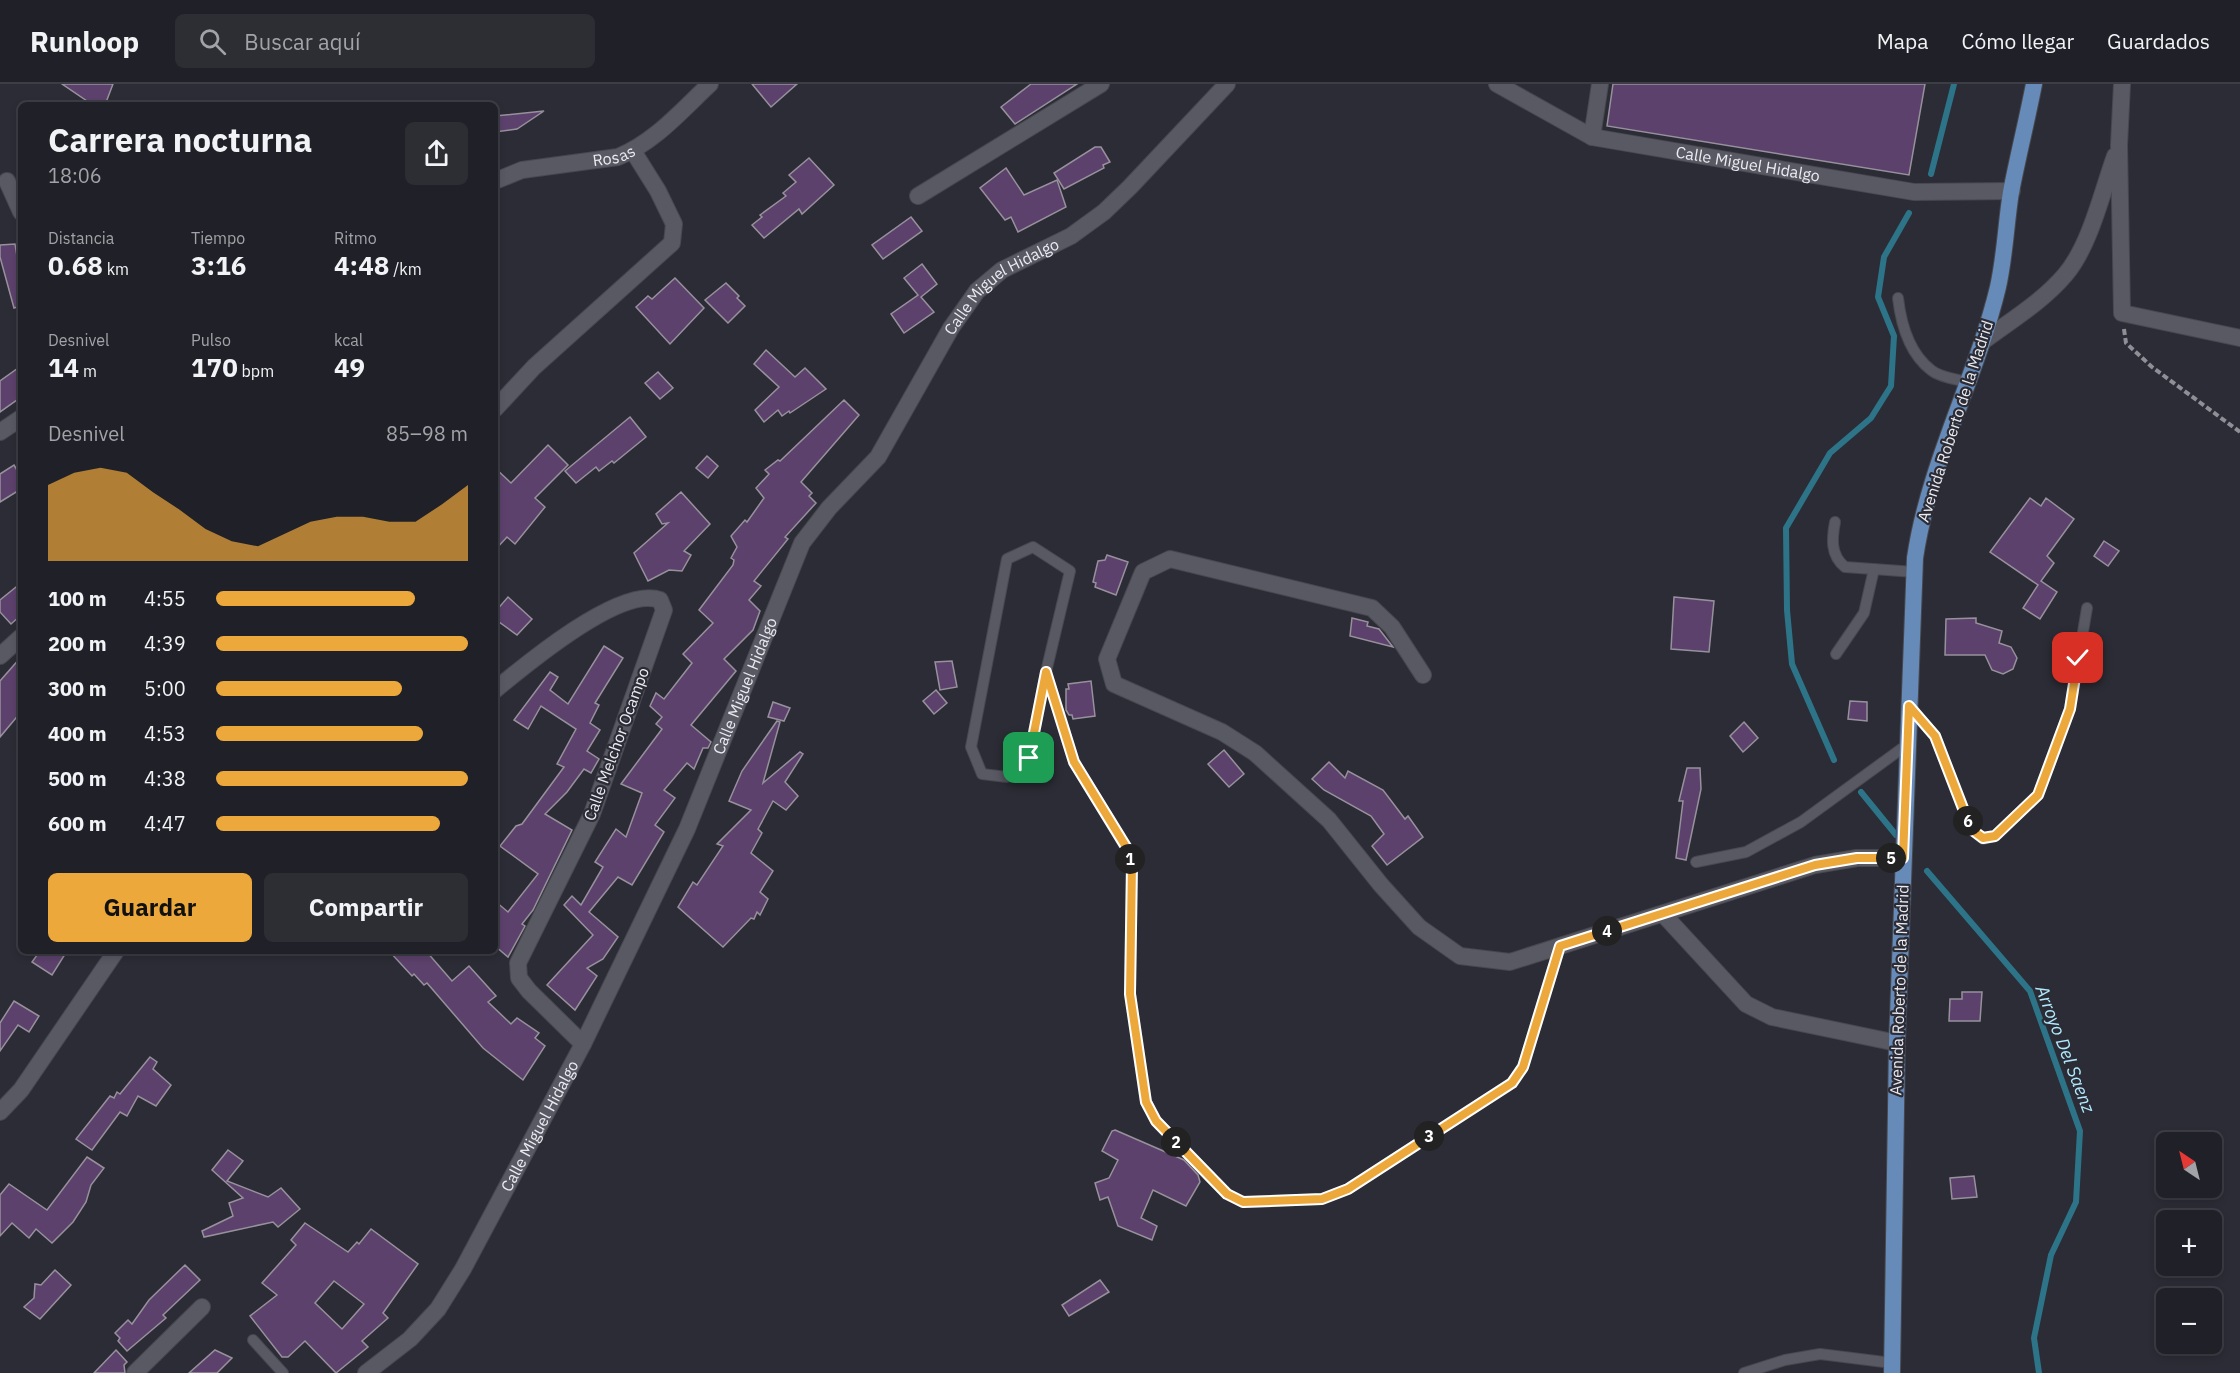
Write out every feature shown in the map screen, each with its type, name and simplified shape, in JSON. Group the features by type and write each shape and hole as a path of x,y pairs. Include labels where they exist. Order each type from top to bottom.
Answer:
{"main road":[{"name":"Avenida Roberto de la Madrid","path":"1892,1368 1896,1043 1915,572 1920,523 1966,382 1982,342 1998,286 2012,191 2034,84"}],"street":[{"name":"Rosas","path":"498,180 522,170 618,157 633,151 649,141 710,84"},
{"path":"918,196 1101,84"},
{"name":"Calle Miguel Hidalgo","path":"366,1373 410,1339 438,1309 463,1269 583,1044 687,829 802,543 829,508 878,456 951,328 977,291 1002,270 1071,236 1104,212 1227,84"},
{"name":"Calle Miguel Hidalgo","path":"1497,84 1592,137 1914,192 2012,191"},
{"path":"1592,137 1600,84"},
{"path":"2122,84 2119,145 2122,313 2240,338"},
{"path":"1982,342 2042,298 2066,274 2088,234 2119,145"},
{"path":"498,406 534,367 672,243 674,224 658,191 633,151"},
{"path":"7,181 18,205"},
{"path":"0,432 18,420"},
{"path":"1423,675 1392,627 1372,608 1170,560 1143,572 1107,659 1114,684 1222,732 1255,753 1329,820 1381,885 1419,927 1460,956 1509,962 1815,865 1857,858 1903,858"},
{"name":"Calle Melchor Ocampo","path":"498,688 530,661 578,628 622,603 648,596 660,600 664,610 592,814 518,963 519,978 529,991 583,1044"},
{"path":"0,657 18,640"},
{"path":"1663,914 1746,1004 1772,1017 1896,1043"},
{"path":"0,1112 27,1081 114,954"},
{"path":"135,1373 202,1307"}],"lane":[{"path":"1898,298 1901,326 1917,356 1932,371 1966,382"},
{"path":"1835,522 1831,541 1840,563 1845,567 1915,572"},
{"path":"1046,672 1029,758 1007,777 982,774 971,747 1007,559 1033,547 1070,571 1046,672 1074,762 1128,850 1132,864 1130,994 1146,1102 1156,1121 1227,1194 1243,1202 1322,1199 1348,1189 1512,1083 1523,1067 1560,946"},
{"path":"1836,654 1864,614 1874,569"},
{"path":"1909,706 1935,736 1971,829 1983,838 1995,836 2038,795 2070,709 2087,608"},
{"path":"1696,862 1746,852 1801,822 1908,744"},
{"path":"253,1340 283,1373"},
{"path":"1744,1373 1785,1360 1820,1353 1892,1368"}],"path":[{"path":"2122,313 2126,343 2152,367 2240,432"}],"building":[{"path":"62,84 113,84 106,102 89,102"},
{"path":"752,84 797,84 771,107"},
{"path":"1031,84 1077,84 1015,124 1001,107"},
{"path":"1613,84 1925,84 1909,175 1607,126"},
{"path":"544,111 517,129 498,132 498,116"},
{"path":"1095,147 1101,147 1110,162 1103,165 1104,168 1064,189 1054,173"},
{"path":"809,158 834,185 802,214 799,209 764,238 752,225 762,217 760,215 786,196 783,193 796,182 789,175"},
{"path":"1006,168 1024,195 1057,180 1066,207 1018,232 1011,217 1005,220 980,188"},
{"path":"911,217 922,231 883,259 872,245"},
{"path":"15,244 18,262 18,307 14,308 0,257 0,245"},
{"path":"922,264 937,284 921,297 934,312 904,333 891,314 918,295 904,278"},
{"path":"675,278 704,308 670,344 636,307 648,296 652,299"},
{"path":"726,283 745,306 728,323 705,300"},
{"path":"766,350 795,377 805,368 826,389 790,413 789,411 782,416 778,410 764,422 755,410 779,387 754,364"},
{"path":"18,368 18,399 0,412 0,381"},
{"path":"658,372 673,388 660,399 645,383"},
{"path":"844,400 859,415 801,482 812,493 809,496 816,503 785,537 788,539 754,581 761,586 749,600 760,611 753,630 724,659 736,671 691,725 711,742 708,748 703,748 694,769 687,763 664,790 675,798 655,825 664,832 632,885 618,877 589,912 618,937 603,959 587,968 597,976 575,1010 547,985 593,935 564,905 572,896 581,905 603,867 595,862 616,829 626,837 642,793 621,784 662,729 656,724 662,717 650,706 656,693 664,699 692,663 683,654 713,623 699,610 733,565 734,560 731,558 737,547 731,536 745,520 747,522 764,498 756,488 769,474 765,470 778,460 780,461"},
{"path":"630,417 646,437 614,463 612,461 599,471 596,467 576,483 565,471"},
{"path":"548,445 568,465 535,498 545,507 515,544 507,537 498,547 498,471 511,483"},
{"path":"707,456 718,466 708,478 696,468"},
{"path":"14,465 18,472 18,491 0,502 0,474"},
{"path":"681,492 710,524 684,551 691,555 682,571 669,570 648,581 634,553 668,523 662,524 656,514"},
{"path":"2030,498 2041,506 2046,498 2074,519 2047,556 2054,563 2041,581 2057,592 2040,619 2023,608 2038,585 1990,552"},
{"path":"2104,541 2119,551 2108,566 2094,556"},
{"path":"1107,555 1128,562 1116,595 1095,587 1096,583 1093,582 1098,561 1105,560"},
{"path":"18,585 18,618 11,624 0,612 0,600"},
{"path":"508,597 532,619 517,635 498,621 498,609"},
{"path":"1674,597 1714,601 1709,652 1671,649"},
{"path":"1352,618 1368,622 1367,626 1379,629 1393,647 1350,636"},
{"path":"1976,618 1976,623 2002,631 1999,643 2011,647 2017,658 2013,669 2003,674 1992,670 1985,655 1945,655 1946,619"},
{"path":"604,646 623,658 595,703 599,705 590,723 600,730 587,751 599,759 591,773 584,769 567,792 545,814 572,830 533,910 522,924 525,926 508,957 498,949 498,904 508,912 538,874 500,846 516,826 522,824 564,767 557,764 576,729 541,706 528,729 514,720 550,672 558,677 550,690 568,704"},
{"path":"18,660 18,716 0,737 0,681"},
{"path":"952,661 957,687 940,690 935,662"},
{"path":"1091,681 1095,716 1073,719 1066,710 1068,684"},
{"path":"936,690 947,703 934,714 923,701"},
{"path":"1850,701 1867,702 1867,721 1848,719"},
{"path":"773,702 790,708 784,721 768,717"},
{"path":"777,721 780,722 763,783 800,752 803,754 785,782 798,796 786,810 773,801 758,829 762,833 751,853 773,871 760,892 768,899 760,915 757,912 754,919 751,918 723,947 678,907 693,882 697,885 723,846 717,844 751,810 729,801 742,771"},
{"path":"1744,722 1758,738 1743,752 1730,736"},
{"path":"1224,750 1244,774 1229,787 1208,764"},
{"path":"1329,762 1345,778 1348,771 1383,790 1405,819 1408,816 1423,837 1387,865 1372,846 1384,834 1371,816 1324,790 1312,779"},
{"path":"1687,768 1700,768 1701,789 1686,860 1676,858 1683,801 1679,801"},
{"path":"38,954 65,954 52,975 32,962"},
{"path":"392,954 429,954 452,981 469,966 496,996 488,1002 511,1024 517,1018 539,1033 535,1038 545,1046 523,1080 483,1048 427,983 424,985 414,974 412,976"},
{"path":"1962,992 1982,992 1980,1021 1949,1021 1950,999 1962,999"},
{"path":"14,1001 39,1016 29,1032 18,1025 0,1051 0,1023"},
{"path":"150,1057 157,1062 153,1069 171,1085 156,1106 138,1096 127,1116 120,1112 92,1150 76,1139 110,1096 114,1098 117,1092 120,1094"},
{"path":"1115,1130 1184,1160 1198,1175 1200,1182 1186,1206 1153,1190 1141,1218 1157,1226 1152,1240 1118,1226 1108,1197 1100,1200 1095,1183 1109,1178 1118,1160 1102,1151 1112,1131"},
{"path":"228,1150 243,1161 227,1181 268,1197 281,1188 300,1209 278,1227 273,1222 204,1237 202,1231 233,1216 229,1203 243,1198 212,1170"},
{"path":"87,1157 104,1168 91,1185 86,1202 73,1222 52,1243 36,1229 29,1238 12,1223 0,1236 0,1195 9,1184 47,1210"},
{"path":"1974,1176 1977,1197 1952,1199 1950,1178"},
{"path":"305,1223 348,1252 357,1242 359,1244 371,1229 418,1264 383,1313 388,1318 362,1341 368,1347 336,1373 305,1341 288,1357 282,1357 250,1316 277,1295 262,1283 296,1245 291,1240","holes":["334,1281 364,1304 342,1329 315,1303"]},
{"path":"185,1265 200,1280 163,1315 166,1318 127,1351 118,1341 120,1338 115,1333 128,1320 132,1324 149,1300"},
{"path":"55,1270 71,1285 40,1319 24,1307 34,1298 35,1284 41,1285"},
{"path":"1100,1280 1109,1292 1069,1316 1062,1305"},
{"path":"116,1350 127,1362 124,1365 125,1373 94,1373"},
{"path":"215,1350 232,1358 217,1373 189,1373"}],"waterway":[{"name":"Arroyo Del Saenz","path":"1931,174 1954,84"},
{"name":"Arroyo Del Saenz","path":"1834,760 1792,664 1787,610 1786,528 1830,453 1871,418 1891,386 1894,336 1878,297 1884,257 1909,213"},
{"name":"Arroyo Del Saenz","path":"1861,792 1896,835"},
{"name":"Arroyo Del Saenz","path":"1927,871 2030,991 2080,1131 2076,1202 2051,1255 2034,1338 2039,1373"}],"route":[{"path":"1029,758 1046,672 1074,762 1128,850 1132,864 1130,994 1146,1102 1156,1121 1227,1194 1243,1202 1322,1199 1348,1189 1512,1083 1523,1067 1560,946 1815,865 1857,858 1903,858 1909,706 1935,736 1971,829 1983,838 1995,836 2038,795 2070,709 2078,658"}]}
